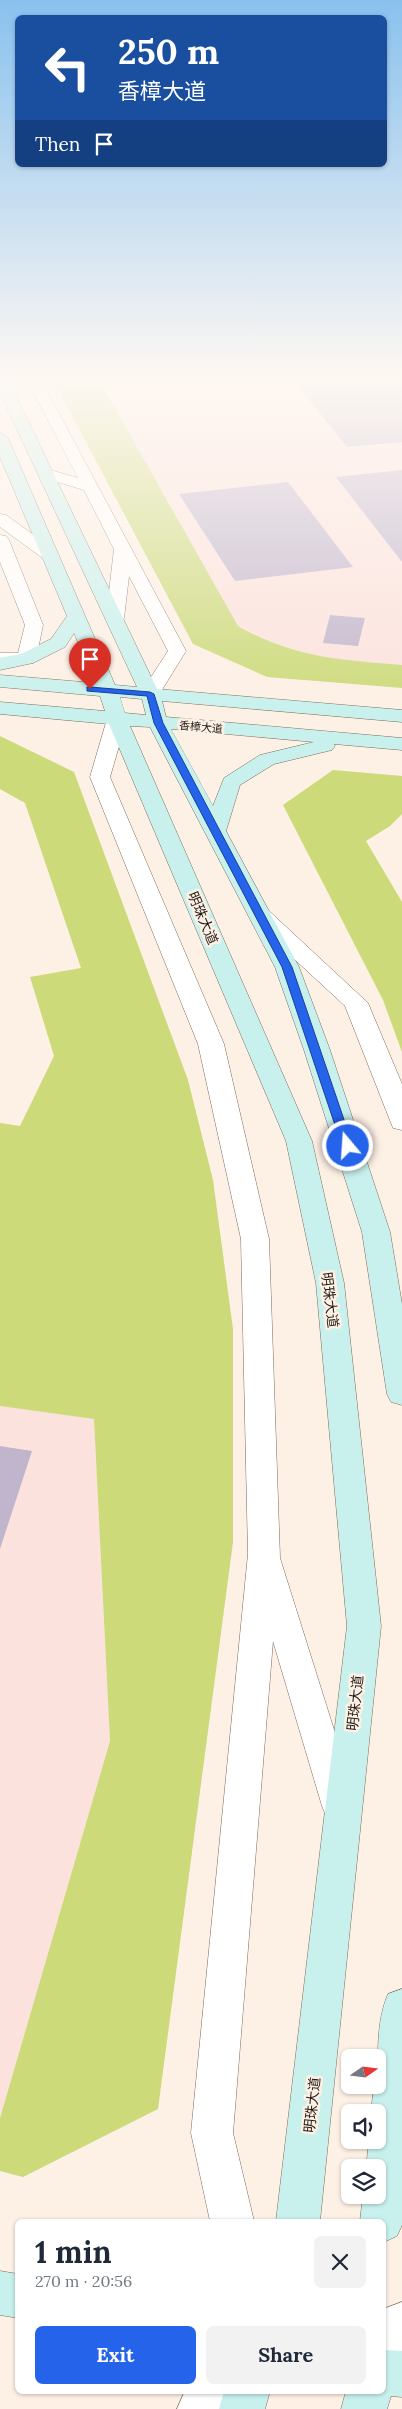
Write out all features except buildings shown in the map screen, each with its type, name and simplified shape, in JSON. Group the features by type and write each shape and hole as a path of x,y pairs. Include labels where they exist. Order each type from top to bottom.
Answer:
{"main road":[{"name":"明珠大道","path":"21,488 299,1141 330,1283 364,1626 298,2219"},
{"path":"54,488 150,694 158,723 287,967 317,1050 376,1232 402,1394"},
{"path":"0,664 26,659 58,643 76,616"},
{"name":"香樟大道","path":"0,681 112,705 158,723 402,744"},
{"name":"香樟大道","path":"0,708 112,705 150,694 402,716"},
{"path":"216,831 231,782 266,759 319,746 369,741"},
{"path":"382,2219 402,2008"},
{"path":"0,2293 15,2296"},
{"path":"386,2373 402,2374"},
{"path":"242,2409 246,2394"},
{"path":"364,2409 367,2394"}],"street":[{"path":"92,488 177,651 150,694"},
{"path":"0,519 50,556"},
{"path":"0,540 34,625 26,659 0,659"},
{"path":"115,618 123,549"},
{"path":"112,705 100,777 211,1044 254,1239 264,1554 212,2133 232,2219"},
{"path":"260,915 356,1003 396,1101 402,1122"},
{"path":"264,1554 343,1815"},
{"path":"386,2352 402,2324"},
{"path":"200,2409 215,2394"},
{"path":"380,2394 384,2409"}],"shaded area":[{"path":"160,488 402,488 402,665 328,659 279,645 238,626"},
{"path":"0,1406 94,1419 110,1741 0,2118"}],"green space":[{"path":"111,488 160,488 238,626 279,645 318,656 402,665 402,688 267,677 193,644"},
{"path":"0,736 74,772 188,1080 213,1180 233,1329 233,1542 158,2109 23,2177 0,2171 0,2118 110,1741 94,1419 0,1406 0,1123 20,1126 54,1056 30,977 81,968 25,803 0,789"},
{"path":"333,770 402,776 402,814 390,826 366,841 402,902 402,1052 383,1000 283,805"}],"route":[{"path":"90,689 150,694 158,723 287,967 317,1050 348,1146"}]}
